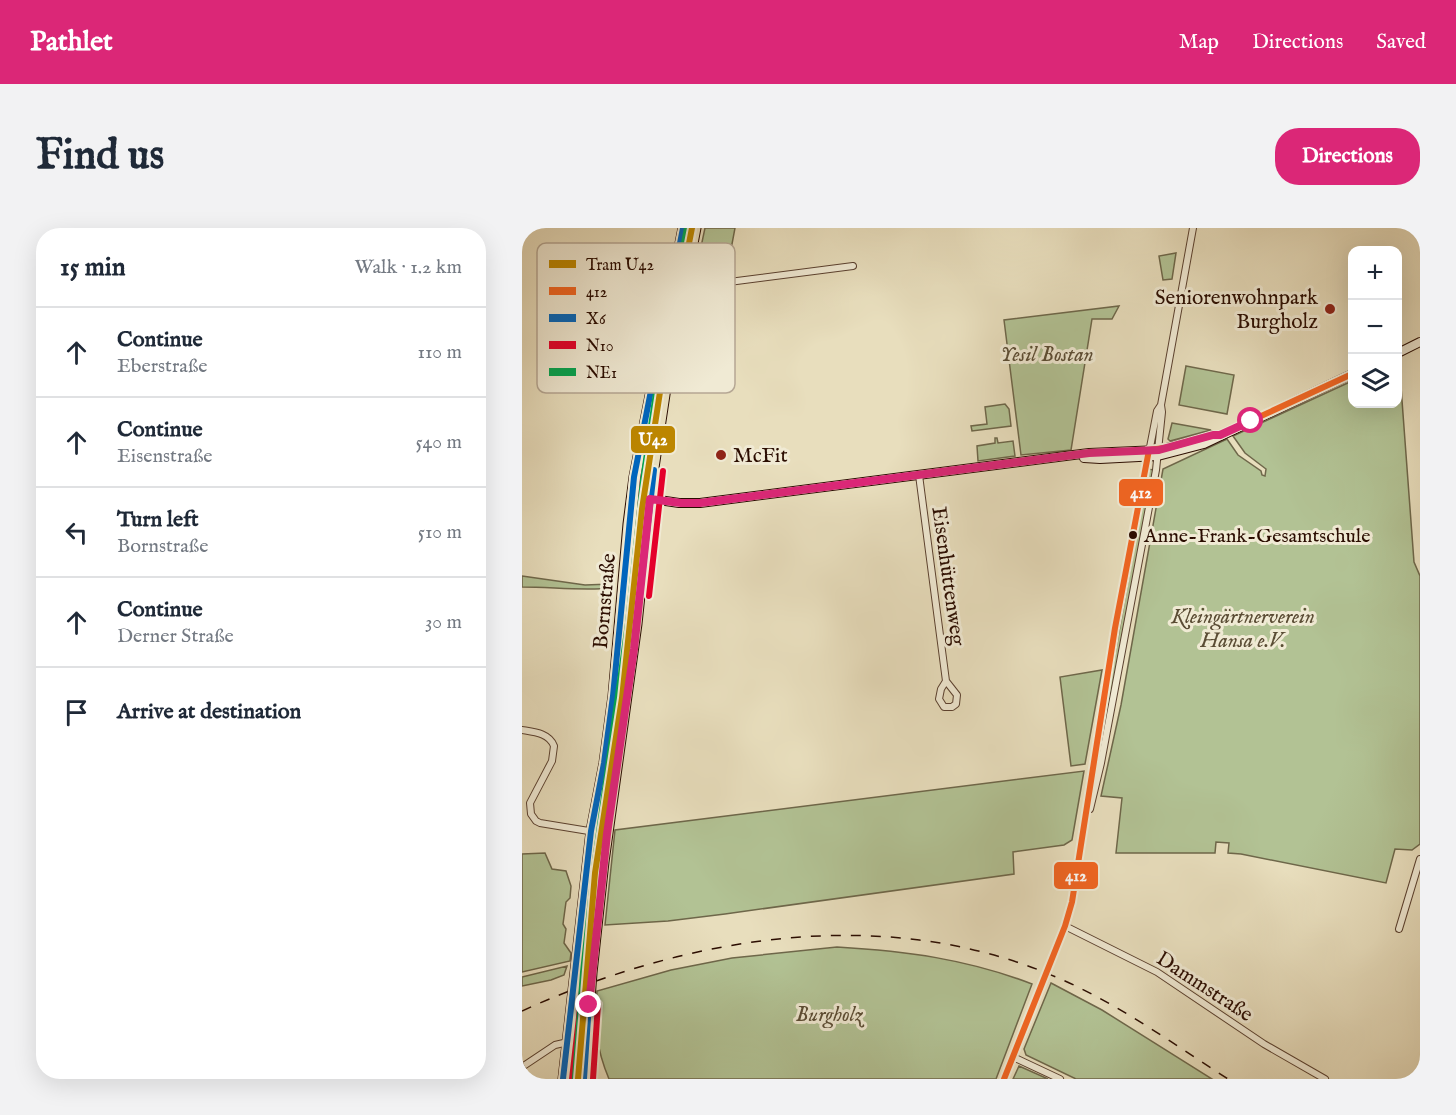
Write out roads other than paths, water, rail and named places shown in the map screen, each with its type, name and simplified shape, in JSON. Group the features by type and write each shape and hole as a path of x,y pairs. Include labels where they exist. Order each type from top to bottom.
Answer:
{"main road":[{"name":"Bornstraße","path":"680,243 683,228"},
{"name":"Bornstraße","path":"693,243 696,228"},
{"name":"Bornstraße","path":"564,1079 591,831 604,763 613,696 632,496 652,393"},
{"name":"Bornstraße","path":"584,1079 592,973 607,834 634,649 650,499 666,393"}],"street":[{"path":"1092,791 1115,628 1162,412 1161,405 1193,228"},
{"path":"735,281 853,266"},
{"path":"1402,350 1420,342"},
{"path":"632,496 681,503 700,503 1045,459 1078,456 1100,459 1153,453 1213,435 1220,435 1348,376"},
{"path":"1004,1079 1065,926 1072,902 1153,453"},
{"name":"Eisenhüttenweg","path":"919,475 946,681"},
{"path":"522,730 549,737 554,746 552,761 530,803 530,811 534,819 540,823 607,834"},
{"path":"1399,929 1420,860"},
{"name":"Dammstraße","path":"1065,926 1157,972 1264,1044 1324,1079"},
{"path":"522,1067 555,1045 569,1042"},
{"path":"1013,1057 1060,1079"}],"railway":[{"path":"522,1011 585,985 651,964 718,948 787,938 855,935 924,941 991,954 1079,987 1122,1011 1228,1079"}],"tram line":[{"name":"U42","path":"689,243 692,228"},
{"name":"U42","path":"578,1079 595,873 622,698 642,509 660,393"}],"place":[{"name":"Seniorenwohnpark Burgholz","path":"1330,309"},
{"name":"McFit","path":"721,455"},
{"name":"Anne-Frank-Gesamtschule","path":"1133,535"}],"park label":[{"name":"Yesil Bostan","path":"1047,354"},
{"name":"Kleingärtnerverein Hansa e.V.","path":"1243,628"},
{"name":"Burgholz","path":"829,1014"}]}
